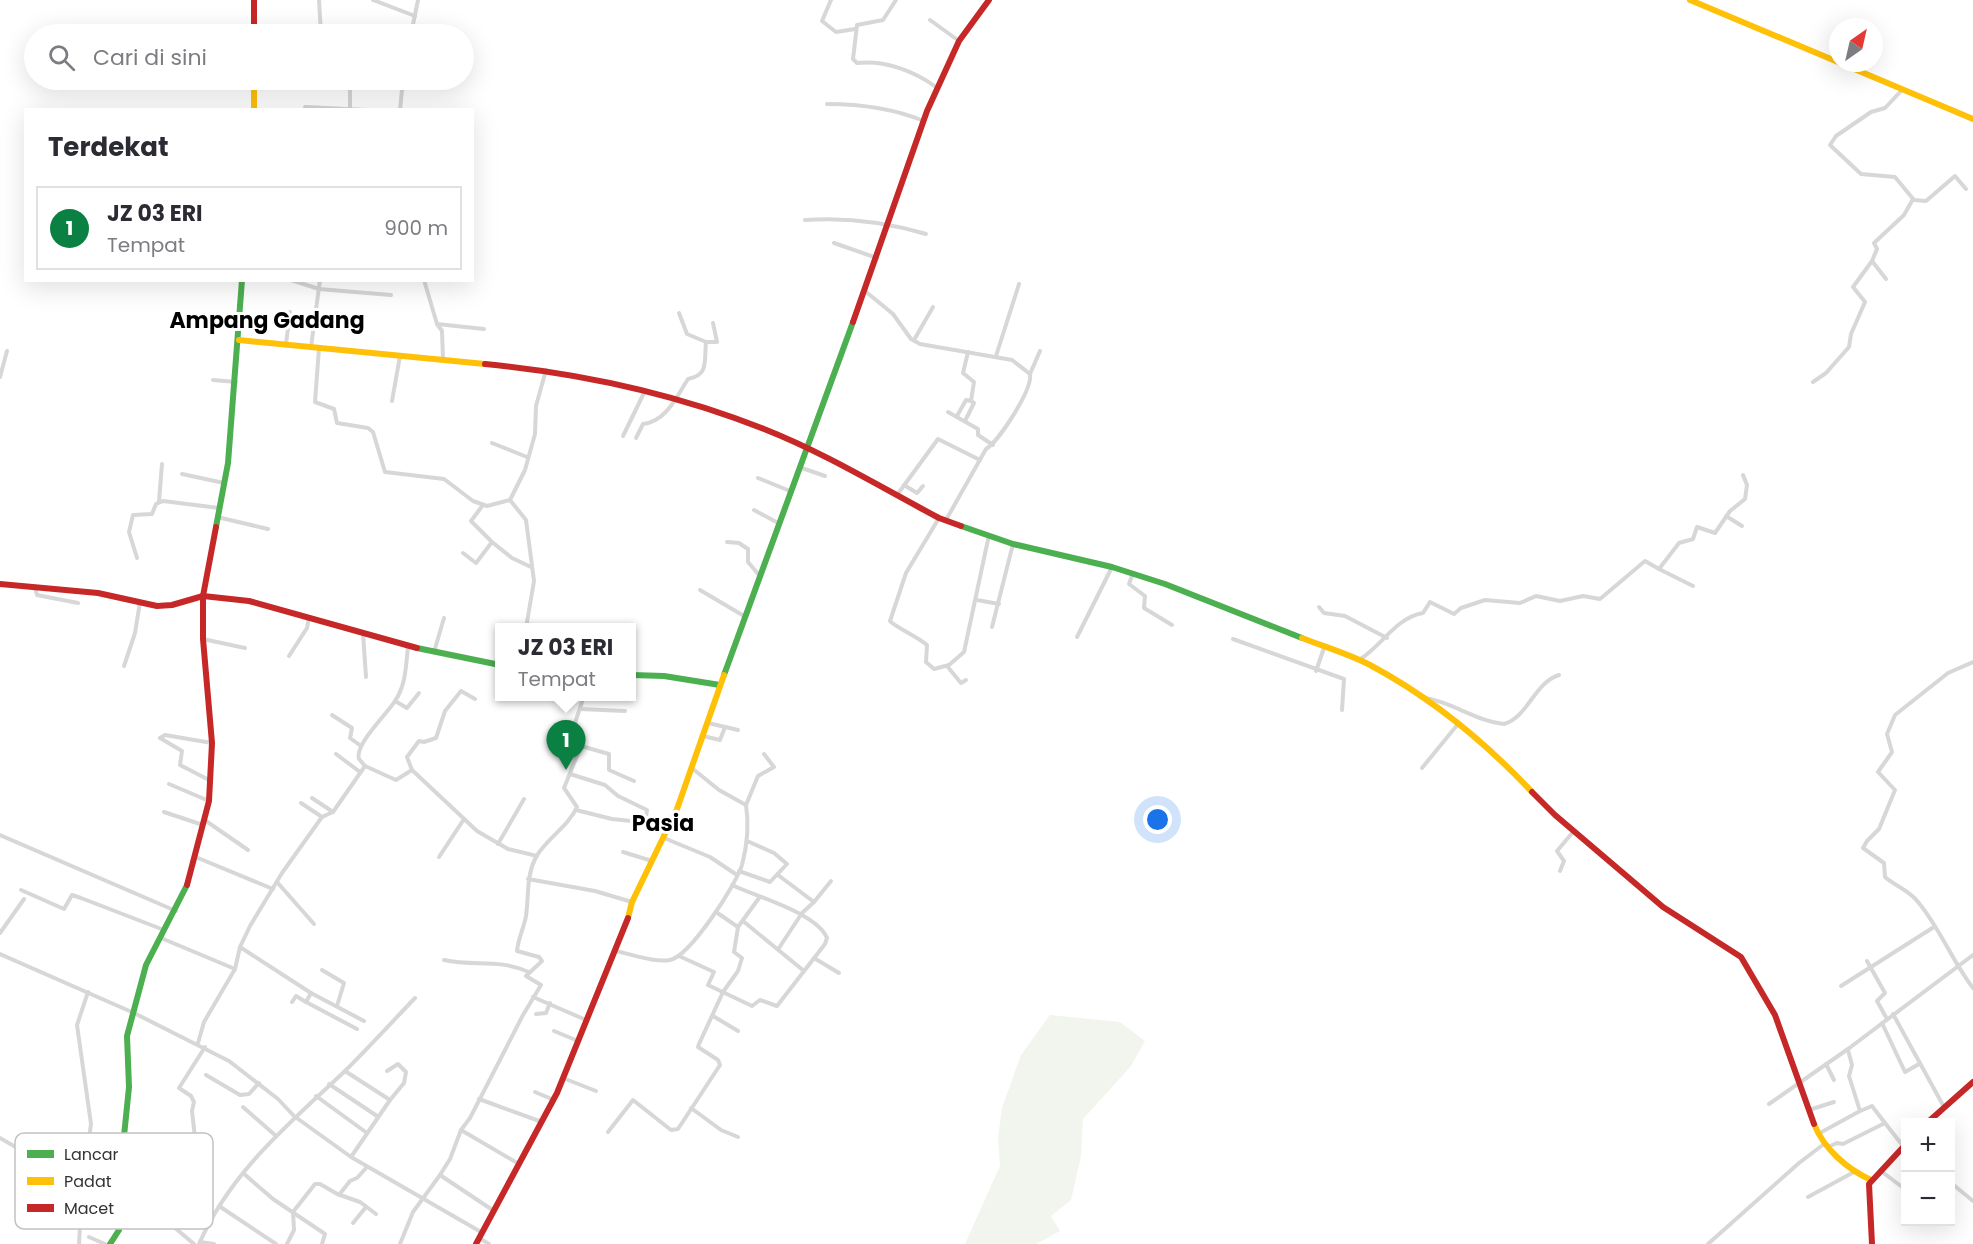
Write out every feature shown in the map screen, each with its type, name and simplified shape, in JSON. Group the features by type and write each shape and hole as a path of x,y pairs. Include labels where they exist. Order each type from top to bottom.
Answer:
{"main road":[{"path":"254,0 254,24"},
{"path":"479,1238 521,1165 554,1100 626,926 632,902 664,838 693,769 744,616 877,258 936,87 959,41 989,0"},
{"path":"1690,0 1829,59"},
{"path":"1861,72 1973,119"},
{"path":"254,90 254,108"},
{"path":"124,1133 129,1087 128,1036 138,988 159,937 176,911 198,858 206,823 211,781 212,743 203,639 203,596 224,483 236,382 242,282"},
{"path":"239,340 546,370 676,400 764,429 806,448 942,519 1013,544 1133,573 1359,660 1379,670 1458,724 1499,756 1573,832 1663,907 1741,957 1771,1006 1818,1134 1826,1146 1854,1172 1871,1180"},
{"path":"0,584 99,593 164,606 203,596 269,604 408,646 495,664"},
{"path":"636,675 664,676 720,685"},
{"path":"1933,1118 1973,1082"},
{"path":"1872,1244 1869,1208 1871,1180 1901,1148"},
{"path":"107,1244 119,1229"}],"street":[{"path":"319,0 320,24"},
{"path":"374,0 415,16"},
{"path":"413,24 418,0"},
{"path":"831,0 823,22 832,26 836,32 855,29"},
{"path":"896,0 883,20 860,23 855,29 852,56 857,63 880,62 918,76 936,87"},
{"path":"930,20 959,41"},
{"path":"1903,89 1885,108 1871,112 1836,136 1830,146 1862,174 1895,177 1913,199 1925,201 1956,176 1966,189"},
{"path":"350,90 350,108"},
{"path":"400,108 403,90"},
{"path":"827,104 852,104 896,110 924,121"},
{"path":"305,107 328,108"},
{"path":"1813,382 1826,373 1850,347 1851,333 1859,321 1865,302 1853,287 1872,261 1877,249 1874,243 1904,215 1904,211 1913,199"},
{"path":"805,220 840,219 889,223 926,234"},
{"path":"834,243 877,258"},
{"path":"1872,261 1884,276"},
{"path":"297,282 319,289 391,295"},
{"path":"320,282 315,347 316,404 334,409 337,423 368,428 374,432 385,472 444,479 473,501 483,505 492,506 510,500 523,475 535,434 536,406 546,370"},
{"path":"425,282 436,324 442,331 443,359"},
{"path":"996,356 1018,284"},
{"path":"865,291 893,314 914,340 923,345 1012,360 1030,374"},
{"path":"914,340 933,307"},
{"path":"286,344 290,312"},
{"path":"679,313 689,336 706,342 717,342 714,323"},
{"path":"275,320 289,322"},
{"path":"436,324 484,329"},
{"path":"636,438 643,424 653,423 676,400 688,380 702,375 706,342"},
{"path":"0,377 7,351"},
{"path":"989,535 977,600 964,652 956,661 946,666 932,668 926,662 927,645 913,633 890,621 906,573 986,449 993,445 1030,385 1030,374 1040,351"},
{"path":"965,421 974,403 971,401 974,382 963,373 968,352"},
{"path":"392,401 400,355"},
{"path":"213,380 236,382"},
{"path":"623,436 644,392"},
{"path":"957,416 966,400 971,401"},
{"path":"948,412 978,429 978,435 993,445"},
{"path":"897,495 938,439 980,460"},
{"path":"492,442 527,457"},
{"path":"137,558 129,532 133,515 152,514 159,502 162,464"},
{"path":"799,467 825,476"},
{"path":"182,474 224,483"},
{"path":"1659,568 1679,543 1694,539 1696,528 1715,533 1746,496 1747,485 1743,475"},
{"path":"758,478 790,492"},
{"path":"904,485 918,493 923,486"},
{"path":"510,500 526,520 534,581 527,623"},
{"path":"159,502 219,508"},
{"path":"483,505 471,521 512,558 531,567"},
{"path":"754,510 778,523"},
{"path":"218,517 268,529"},
{"path":"1728,517 1742,526"},
{"path":"463,553 476,563 492,542"},
{"path":"727,542 739,543 748,549 748,561 760,575"},
{"path":"992,627 1013,544"},
{"path":"1359,660 1388,638 1402,620 1423,614 1431,601 1454,614 1461,608 1485,600 1520,603 1536,596 1560,601 1583,596 1600,599 1645,561 1693,586"},
{"path":"1077,637 1112,567"},
{"path":"1133,573 1129,584 1145,596 1143,607 1172,625"},
{"path":"35,587 37,595 78,603"},
{"path":"700,590 744,616"},
{"path":"977,600 999,604"},
{"path":"124,666 135,633 140,602"},
{"path":"1319,607 1324,613 1345,616 1388,638"},
{"path":"289,656 307,628 309,616"},
{"path":"434,652 444,618"},
{"path":"363,632 366,677"},
{"path":"203,639 245,648"},
{"path":"1233,639 1345,681 1342,710"},
{"path":"408,646 405,679 395,701 361,746 357,755 365,766 398,780 412,770"},
{"path":"1316,671 1324,648"},
{"path":"1973,662 1948,673 1894,717 1887,734 1892,752 1878,772 1895,790 1879,829 1863,848 1881,860 1885,866 1885,877 1913,896 1934,927 1956,968 1973,988"},
{"path":"946,666 959,682 966,680"},
{"path":"1419,697 1455,705 1484,720 1504,724 1517,716 1542,686 1559,675"},
{"path":"475,699 460,691 445,711 436,738 424,742 419,741 407,757 412,770 464,819 498,844 537,856"},
{"path":"395,701 407,708 419,693"},
{"path":"583,701 572,732 581,746 609,754 609,770 634,782"},
{"path":"580,709 625,711"},
{"path":"332,715 352,728 350,738 361,746"},
{"path":"708,723 738,730"},
{"path":"1422,768 1458,724"},
{"path":"703,736 720,740 725,727"},
{"path":"211,781 180,765 182,751 160,738 165,735 212,743"},
{"path":"400,1244 413,1212 450,1159 460,1130 542,985 527,978 528,972 542,961 539,957 517,951 518,937 526,918 528,879 537,856 576,810 576,804 564,791 581,746"},
{"path":"336,754 360,772"},
{"path":"615,951 663,960 679,956 716,912 738,873 747,841 746,805 758,776 774,767 764,754"},
{"path":"198,1043 208,1012 235,969 240,947 277,882 322,817 333,812 365,766"},
{"path":"693,769 719,790 746,805"},
{"path":"570,774 605,785 618,796 647,810 645,824"},
{"path":"169,784 209,801"},
{"path":"312,798 333,812"},
{"path":"498,844 524,799"},
{"path":"301,803 322,817"},
{"path":"576,810 645,824 669,825"},
{"path":"164,812 206,823 248,850"},
{"path":"439,857 464,819"},
{"path":"1560,871 1564,861 1557,851 1573,832"},
{"path":"0,835 176,911"},
{"path":"664,838 710,857 738,873 755,875 767,882 786,867 785,861 774,853 747,841"},
{"path":"623,852 652,861"},
{"path":"198,858 273,889"},
{"path":"778,875 814,902"},
{"path":"528,879 596,891 632,902"},
{"path":"779,948 802,913 831,881"},
{"path":"277,882 314,924"},
{"path":"679,956 714,972 708,985 752,1006 760,1000 777,1006 825,944 827,936 802,913 759,898 732,885"},
{"path":"21,890 64,909 72,895 164,930"},
{"path":"608,1132 633,1100 673,1131 678,1129 720,1065 718,1060 698,1047 723,992 738,971 742,958 734,952 738,927 759,898"},
{"path":"0,933 24,899"},
{"path":"716,912 738,927"},
{"path":"742,921 779,948 804,971"},
{"path":"1841,986 1934,927"},
{"path":"159,937 235,969"},
{"path":"240,947 311,993 364,1021"},
{"path":"0,954 134,1012 205,1047 259,1083 294,1116 351,1157 424,1198 489,1244"},
{"path":"1768,1104 1826,1065 1973,956"},
{"path":"814,958 839,973"},
{"path":"444,960 472,964 490,961 528,972"},
{"path":"1867,961 1885,993 1877,1001 1887,1019"},
{"path":"322,969 344,983 337,1006"},
{"path":"88,992 77,1025 91,1124 90,1133"},
{"path":"306,1002 311,993"},
{"path":"292,1002 296,996 357,1029"},
{"path":"214,1214 243,1173 275,1135 345,1071 415,998"},
{"path":"533,998 550,1003 586,1020"},
{"path":"536,1014 546,1013 550,1003"},
{"path":"1893,1014 1945,1108"},
{"path":"713,1016 738,1031"},
{"path":"1882,1023 1905,1072 1919,1064"},
{"path":"554,1031 578,1041"},
{"path":"195,1133 192,1111 194,1102 191,1096 179,1088 205,1047"},
{"path":"1848,1049 1852,1065 1849,1076 1860,1111"},
{"path":"351,1157 377,1116 404,1083 406,1072 398,1064 387,1071"},
{"path":"1826,1065 1834,1080"},
{"path":"345,1071 390,1100"},
{"path":"207,1076 240,1095 249,1094 259,1083"},
{"path":"563,1078 596,1092"},
{"path":"329,1084 377,1116"},
{"path":"536,1092 554,1100"},
{"path":"316,1096 367,1133"},
{"path":"479,1099 542,1122"},
{"path":"1809,1110 1834,1102"},
{"path":"1818,1134 1872,1106 1901,1142"},
{"path":"243,1107 275,1135"},
{"path":"691,1108 721,1130 738,1137"},
{"path":"1708,1244 1799,1163 1826,1146 1843,1144 1885,1123"},
{"path":"460,1130 521,1165"},
{"path":"0,1138 15,1147"},
{"path":"339,1195 350,1181 357,1178 367,1167"},
{"path":"1881,1171 1901,1187"},
{"path":"1808,1197 1854,1172"},
{"path":"243,1173 325,1234 322,1244"},
{"path":"440,1175 494,1211"},
{"path":"287,1244 294,1230 293,1212 315,1184 320,1184 376,1214"},
{"path":"1955,1186 1973,1201"},
{"path":"219,1206 276,1244"},
{"path":"353,1222 366,1207"},
{"path":"79,1244 80,1229"},
{"path":"176,1229 194,1244"},
{"path":"206,1229 199,1243 214,1244"},
{"path":"89,1237 107,1244"}],"shaded area":[{"path":"1050,1015 1120,1022 1145,1041 1131,1066 1083,1119 1081,1156 1071,1200 1051,1216 1060,1231 1036,1244 965,1244 1000,1166 998,1138 1002,1108 1021,1055"}],"traffic: fast":[{"path":"216,527 228,463 242,282"},
{"path":"724,675 853,322"},
{"path":"961,526 1013,544 1112,567 1165,584 1302,638"},
{"path":"417,648 495,664"},
{"path":"636,675 664,676 720,685"},
{"path":"124,1133 129,1087 127,1036 146,965 187,885"},
{"path":"110,1244 119,1229"}],"traffic: slow":[{"path":"1690,0 1829,58"},
{"path":"1861,72 1973,119"},
{"path":"254,90 254,108"},
{"path":"239,340 485,364"},
{"path":"1302,638 1362,661 1414,691 1496,756 1532,792"},
{"path":"628,918 632,902 677,809 724,675"},
{"path":"1814,1124 1824,1142 1837,1157 1853,1170 1871,1180"}],"traffic: jam":[{"path":"254,0 254,24"},
{"path":"853,322 927,111 959,41 989,0"},
{"path":"485,364 591,379 696,405 787,438 939,518 961,526"},
{"path":"187,885 209,801 212,743 203,639 203,596 216,527"},
{"path":"0,584 98,593 157,606 172,605 203,596 249,601 417,648"},
{"path":"1532,792 1555,815 1663,907 1741,957 1775,1015 1814,1124"},
{"path":"476,1244 557,1093 628,918"},
{"path":"1932,1118 1973,1082"},
{"path":"1872,1244 1869,1184 1901,1149"}],"place":[{"name":"JZ 03 ERI","path":"566,770"}],"district":[{"name":"Ampang Gadang","path":"267,320"},
{"name":"Pasia","path":"663,823"}]}
